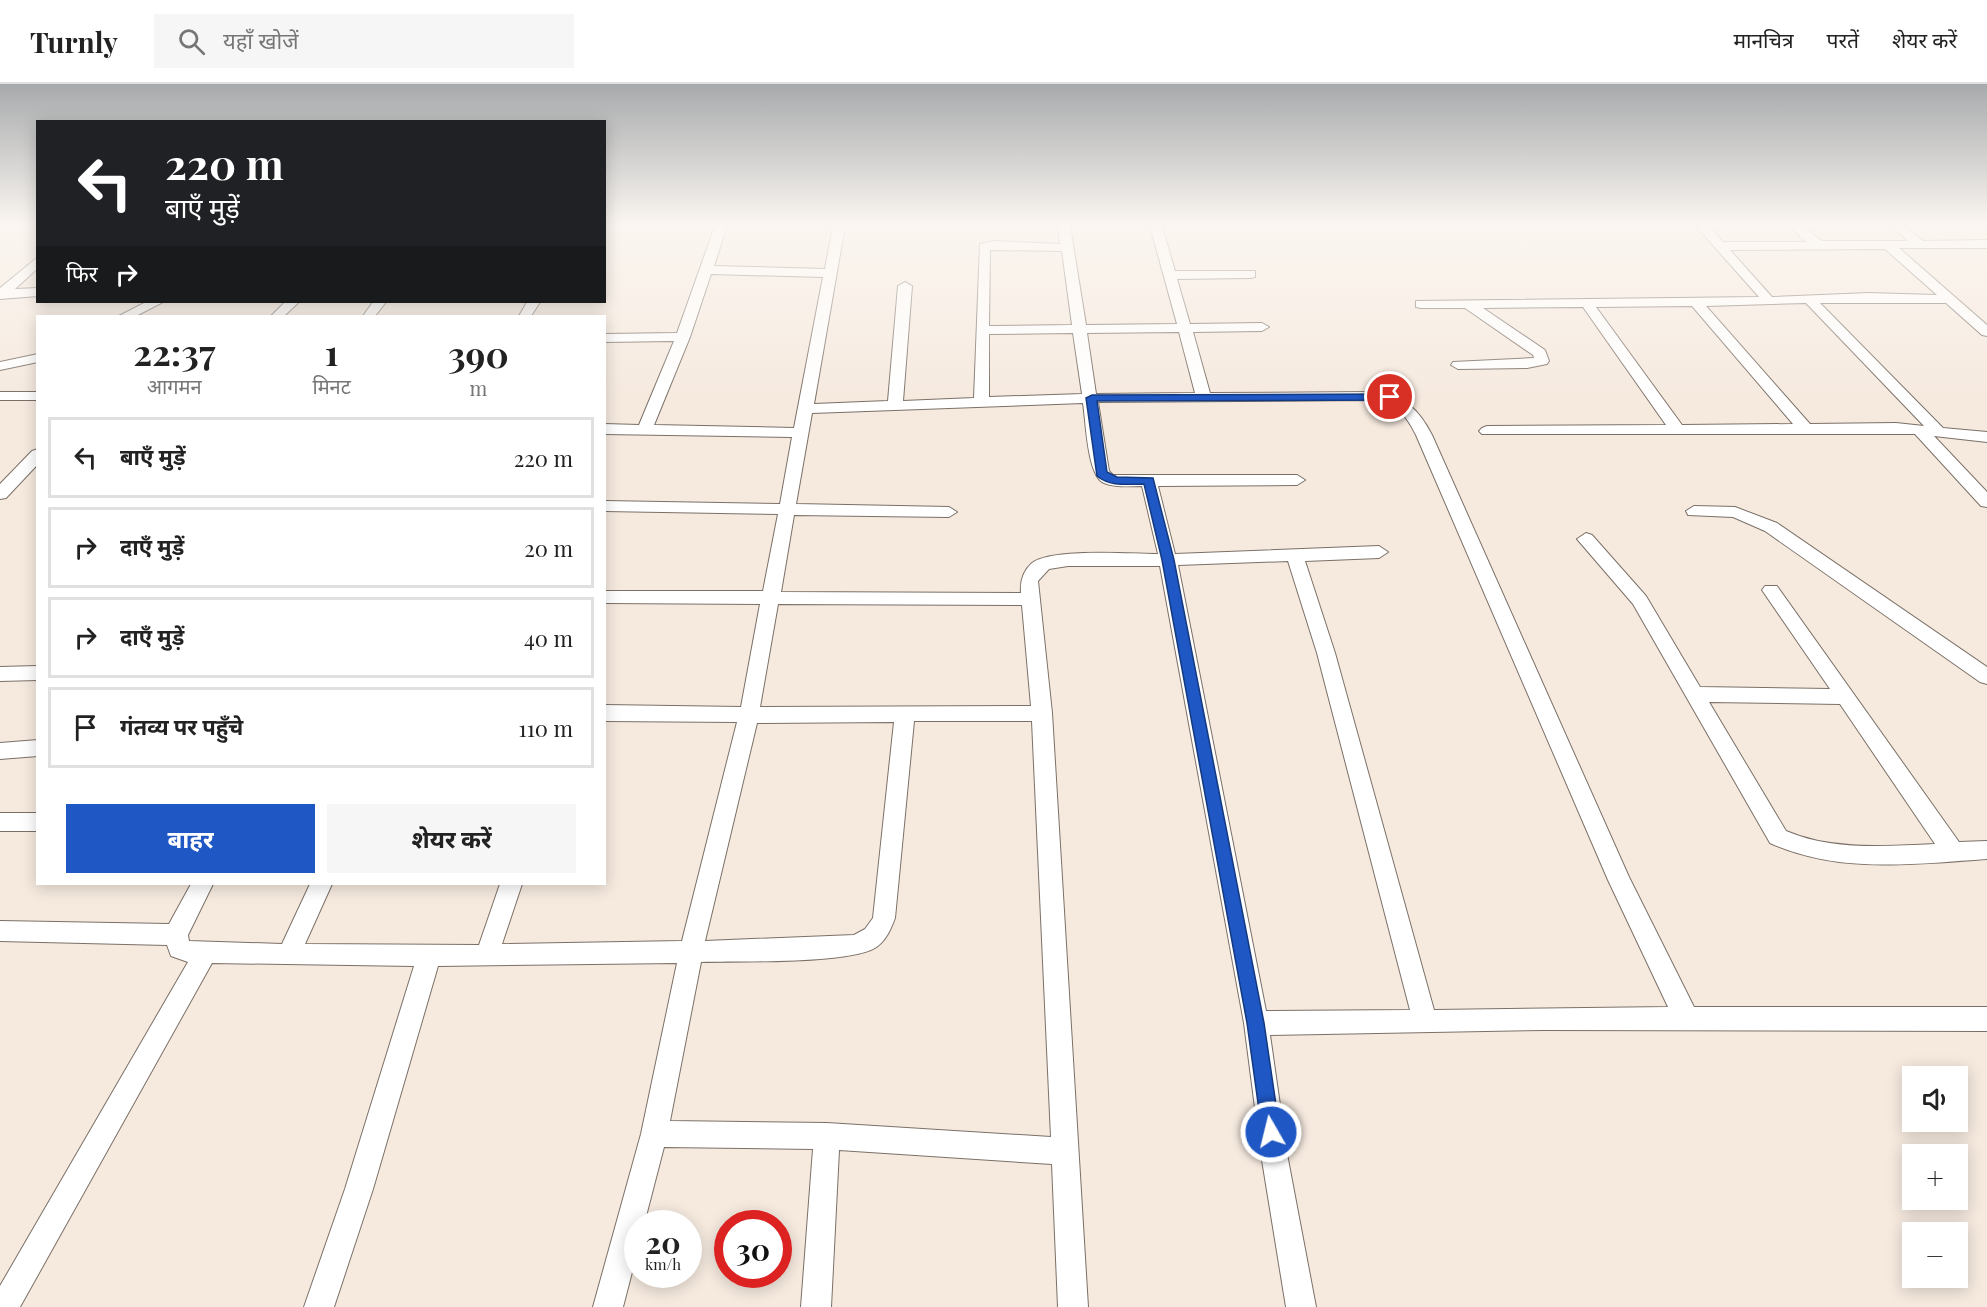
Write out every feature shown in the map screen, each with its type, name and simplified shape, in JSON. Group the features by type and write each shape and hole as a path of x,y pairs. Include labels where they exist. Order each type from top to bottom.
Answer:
{"street":[{"path":"1,294 13,283"},
{"path":"645,429 684,338 703,283"},
{"path":"608,1307 654,1134 691,952 748,716 828,283"},
{"path":"981,402 984,283"},
{"path":"1073,283 1092,398 1101,473 1108,479 1117,481 1297,480"},
{"path":"1171,283 1204,397"},
{"path":"1753,283 1769,301"},
{"path":"1932,283 1987,332"},
{"path":"895,403 905,286"},
{"path":"1,294 36,292"},
{"path":"1421,304 1769,301 1909,296 1950,299"},
{"path":"1809,299 1937,431"},
{"path":"1586,302 1677,429"},
{"path":"1695,302 1805,428"},
{"path":"128,315 154,303"},
{"path":"278,315 291,303"},
{"path":"1458,364 1527,364 1542,361 1540,353 1467,303"},
{"path":"984,330 1080,327 1262,327"},
{"path":"606,338 684,338"},
{"path":"0,366 36,358"},
{"path":"0,396 36,396"},
{"path":"804,409 895,403 1092,398 1376,396 1390,397 1402,403 1415,417 1619,880 1687,1019"},
{"path":"1487,431 1805,428 1919,430 1987,437"},
{"path":"606,429 800,433"},
{"path":"1919,430 1987,502"},
{"path":"0,494 36,456"},
{"path":"0,472 22,472"},
{"path":"1149,481 1168,560 1256,1023 1274,1154 1301,1307"},
{"path":"606,506 949,512"},
{"path":"1694,511 1735,512 1771,527 1987,677"},
{"path":"1586,539 1596,554 1633,589 1778,837 1790,845 1818,851 1849,853 1891,854 1987,850"},
{"path":"1072,1307 1042,713 1029,581 1035,569 1044,564 1068,560 1168,560 1379,552"},
{"path":"1295,555 1326,653 1425,1022"},
{"path":"1771,590 1953,852"},
{"path":"606,597 1030,599"},
{"path":"0,674 36,673"},
{"path":"1694,694 1844,697"},
{"path":"606,713 748,716 1042,713"},
{"path":"201,885 176,935 179,948 206,952 289,954 487,954 691,952 854,946 867,942 879,931 884,918 905,714"},
{"path":"0,751 36,748"},
{"path":"0,822 36,822"},
{"path":"289,954 321,885"},
{"path":"487,954 512,885"},
{"path":"0,931 176,935"},
{"path":"4,1307 206,952"},
{"path":"319,1307 359,1189 430,954"},
{"path":"1256,1023 1425,1022 1544,1018 1987,1019"},
{"path":"654,1134 827,1136 1063,1151"},
{"path":"816,1307 827,1136"}],"route":[{"path":"1271,1132 1256,1023 1168,560 1149,481 1117,481 1108,479 1101,473 1092,398 1390,397"}]}
